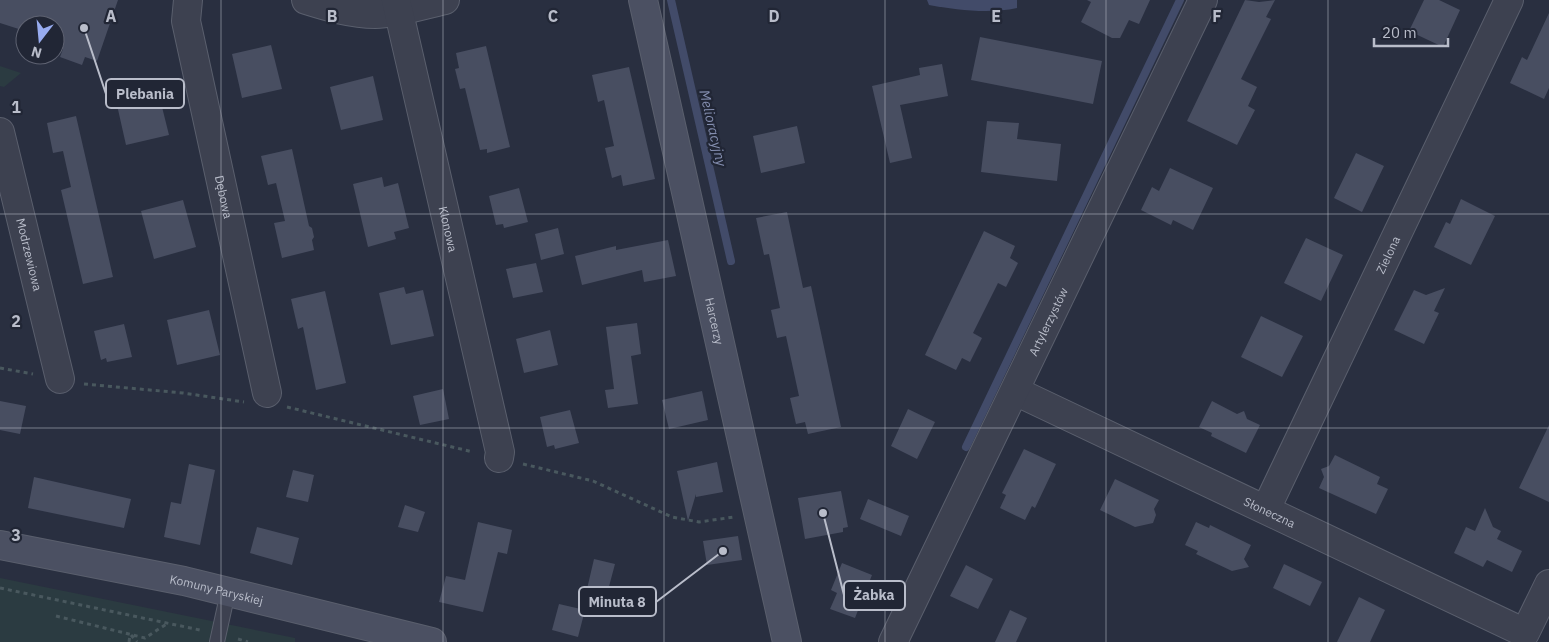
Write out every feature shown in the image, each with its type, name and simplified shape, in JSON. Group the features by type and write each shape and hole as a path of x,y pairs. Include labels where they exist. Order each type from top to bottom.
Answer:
{"street":[{"name":"Dębowa","path":"188,0 186,21 268,401"},
{"path":"306,0 330,8 375,14 398,5 445,0"},
{"name":"Harcerzy","path":"643,0 787,642"},
{"name":"Artylerzystów","path":"893,642 1203,0"},
{"name":"Zielona","path":"1266,509 1509,0"},
{"name":"Klonowa","path":"398,5 500,452 499,458"},
{"name":"Modrzewiowa","path":"0,132 60,379"},
{"name":"Słoneczna","path":"1015,391 1266,509 1523,638 1549,584"},
{"name":"Komuny Paryskiej","path":"0,545 228,592 432,642"}],"lane":[{"path":"224,640 228,592"}],"path":[{"path":"0,368 90,385 268,401 593,481 672,517 698,522 741,516"},
{"path":"0,588 168,622 203,631"},
{"path":"56,616 144,638 168,622"},
{"path":"129,642 130,634"},
{"path":"130,634 137,642"},
{"path":"224,640 248,642"}],"shaded area":[{"path":"0,66 21,73 4,87 0,86"},
{"path":"0,578 295,638 295,642 0,642"}],"water":[{"path":"927,0 1017,0 1017,8 995,11 962,10 929,5"}],"building":[{"path":"0,0 118,0 97,61 85,57 82,65 65,59 65,15 15,15 15,28 0,23"},
{"path":"1087,0 1150,0 1139,24 1129,20 1120,38 1112,38 1081,22 1091,2"},
{"path":"1245,0 1259,2 1275,0 1266,17 1271,19 1241,79 1257,87 1248,106 1255,110 1237,145 1187,121"},
{"path":"1424,0 1439,0 1460,10 1443,47 1409,31"},
{"path":"1549,13 1549,88 1544,99 1510,83 1522,57 1527,60"},
{"path":"980,37 1102,61 1093,104 971,80"},
{"path":"271,45 282,89 242,98 232,54"},
{"path":"486,46 510,147 487,153 487,149 480,150 465,88 460,89 455,69 459,68 456,53"},
{"path":"942,64 948,96 900,105 912,158 890,163 872,86 920,75 919,68"},
{"path":"629,67 655,179 623,186 621,175 612,178 605,148 614,146 604,100 598,102 592,75"},
{"path":"373,76 383,120 341,130 330,87"},
{"path":"159,95 169,135 126,145 117,105"},
{"path":"76,116 113,277 83,284 61,190 71,187 63,151 53,153 47,123"},
{"path":"987,121 1019,123 1017,139 1061,144 1057,181 981,172"},
{"path":"797,126 805,163 761,173 753,136"},
{"path":"292,149 309,226 312,228 314,237 312,240 314,250 282,258 274,223 285,221 276,183 268,185 261,156"},
{"path":"1356,153 1384,166 1362,212 1334,198"},
{"path":"1170,168 1213,188 1193,230 1173,220 1171,225 1141,210 1152,187 1159,191"},
{"path":"382,177 384,187 398,183 409,228 394,232 396,239 368,247 353,184"},
{"path":"519,188 528,222 504,228 503,224 496,225 489,196"},
{"path":"1461,199 1495,216 1471,265 1434,247 1446,222 1450,224"},
{"path":"183,200 196,247 154,259 141,211"},
{"path":"787,212 803,288 811,286 841,427 808,434 805,422 796,424 790,398 799,396 786,336 777,338 771,310 780,308 769,254 764,255 756,218"},
{"path":"558,228 564,254 541,260 535,234"},
{"path":"984,231 1015,246 1010,258 1018,263 1006,287 998,283 973,333 982,338 970,362 962,358 956,370 925,355"},
{"path":"1306,238 1343,255 1321,301 1284,283"},
{"path":"668,240 676,276 644,282 642,270 582,285 575,256 616,246 616,250"},
{"path":"536,263 543,292 513,298 506,269"},
{"path":"404,287 406,294 423,290 434,336 391,345 379,293"},
{"path":"1445,288 1434,311 1439,313 1424,344 1394,330 1414,290 1426,295"},
{"path":"325,291 346,383 316,390 303,327 298,329 291,299"},
{"path":"209,310 220,355 177,365 167,320"},
{"path":"1261,316 1303,336 1282,377 1241,357"},
{"path":"637,323 641,354 631,356 638,404 608,408 605,390 614,389 606,327"},
{"path":"124,324 132,357 107,362 106,358 101,360 94,331"},
{"path":"550,330 558,365 524,373 516,339"},
{"path":"443,389 449,419 420,425 413,396"},
{"path":"702,391 708,420 669,429 662,400"},
{"path":"0,401 26,406 20,434 0,430"},
{"path":"1212,401 1237,414 1244,411 1247,419 1260,425 1246,453 1211,436 1212,433 1199,427"},
{"path":"908,409 935,422 917,459 891,446"},
{"path":"570,410 579,443 555,449 554,445 547,447 540,417"},
{"path":"1549,425 1549,502 1519,488"},
{"path":"1024,449 1056,464 1035,508 1032,506 1025,520 1000,508 1006,495 1002,493"},
{"path":"1335,455 1380,477 1377,484 1388,489 1376,514 1319,488 1324,477 1321,469 1329,466"},
{"path":"717,462 723,492 696,497 696,494 688,521 677,471"},
{"path":"189,464 215,470 200,545 164,537 171,502 181,504"},
{"path":"293,470 314,475 308,502 286,497"},
{"path":"34,477 131,499 124,528 28,508"},
{"path":"1115,479 1159,500 1154,509 1156,515 1153,523 1135,527 1100,510"},
{"path":"841,491 848,527 843,528 843,532 805,539 798,498"},
{"path":"868,499 909,516 901,536 860,519"},
{"path":"405,505 425,512 418,532 398,527"},
{"path":"1485,508 1493,527 1501,531 1497,539 1522,551 1512,572 1487,560 1483,567 1454,553 1466,527 1475,531"},
{"path":"478,522 512,530 507,554 498,552 483,612 439,602 446,576 465,580"},
{"path":"1196,522 1209,528 1210,525 1251,545 1244,559 1249,567 1232,571 1196,554 1198,551 1185,545"},
{"path":"257,527 299,538 292,565 250,553"},
{"path":"738,536 742,560 707,565 703,541"},
{"path":"594,559 615,564 607,594 587,589"},
{"path":"842,563 872,575 855,618 830,609 837,593 831,590"},
{"path":"1284,564 1322,582 1310,606 1273,588"},
{"path":"966,565 993,579 978,609 950,596"},
{"path":"1359,597 1385,610 1370,642 1337,642"},
{"path":"559,604 585,610 578,637 552,630"},
{"path":"1010,610 1027,618 1016,642 995,642"}],"waterway":[{"name":"Melioracyjny","path":"671,0 731,261"},
{"path":"966,447 1180,0"}],"place":[{"name":"Plebania","path":"84,28"},
{"name":"Żabka","path":"823,513"},
{"name":"Minuta 8","path":"723,551"}]}
